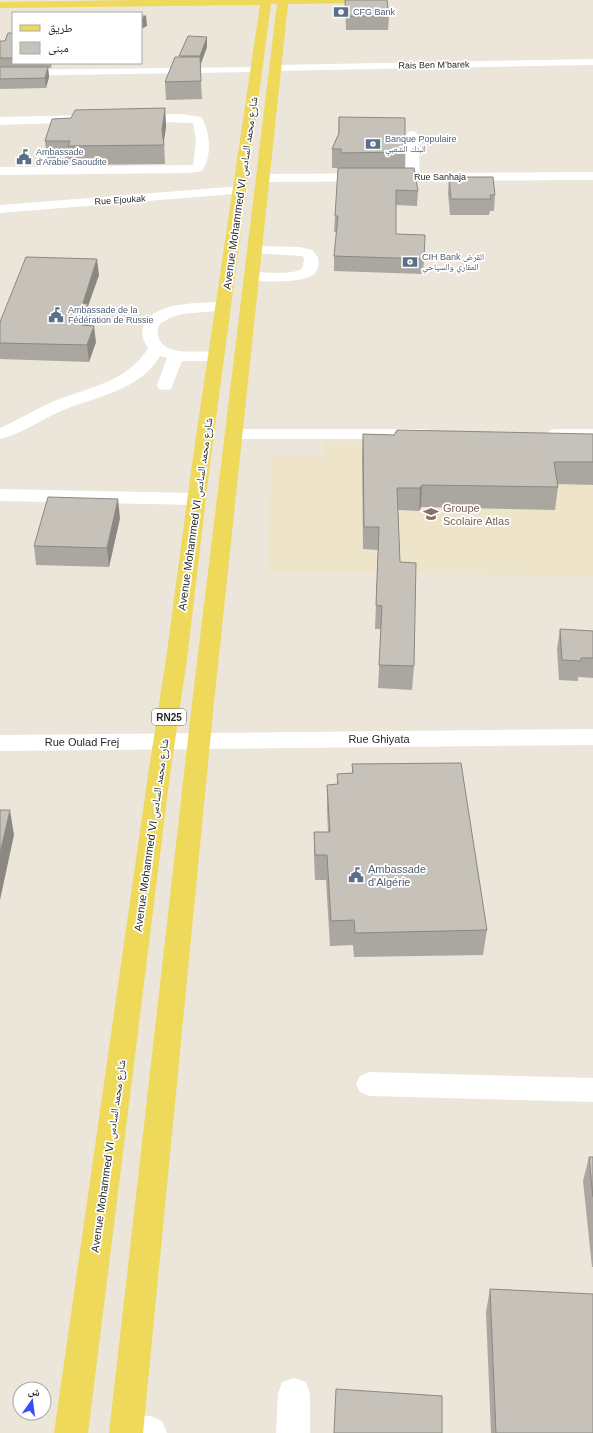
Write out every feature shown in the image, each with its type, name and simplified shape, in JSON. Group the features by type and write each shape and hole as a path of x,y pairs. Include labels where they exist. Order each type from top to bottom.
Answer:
{"main road":[{"path":"0,5 368,0"},
{"name":"Avenue Mohammed VI شارع محمد السادس","path":"71,1433 158,783 170,711 196,499 223,307 240,190 266,69 258,24 274,1"},
{"name":"Avenue Mohammed VI شارع محمد السادس","path":"134,1433 199,741 263,178 266,69 274,1"},
{"path":"203,2 230,12"}],"street":[{"name":"Rais Ben M’barek","path":"0,73 593,62"},
{"path":"0,121 103,118"},
{"path":"0,171 190,169 197,168 200,164 201,136 200,124 197,120 182,118 119,118"},
{"path":"412,135 413,177"},
{"name":"Rue Sanhaja","path":"263,178 593,176"},
{"name":"Rue Ejoukak","path":"0,206 240,190"},
{"path":"252,276 299,275 308,273 310,268 311,257 304,252 255,250"},
{"path":"216,356 176,355 165,353 156,348 150,338 150,330 152,322 160,316 171,312 192,308 223,307"},
{"path":"0,434 60,405 114,385 145,366 152,357 156,348"},
{"path":"165,386 176,355"},
{"path":"234,434 444,434"},
{"path":"538,434 593,434"},
{"path":"0,494 196,499"},
{"name":"Rue Ghiyata","path":"165,741 593,737"},
{"name":"Rue Oulad Frej","path":"0,743 165,741"},
{"path":"370,1084 593,1090"},
{"path":"293,1433 294,1394"}],"shaded area":[{"name":"Groupe Scolaire Atlas","path":"593,441 593,576 267,571 272,457 323,457 324,442"}],"building":[{"path":"345,0 387,0 389,16 346,16"},
{"path":"8,33 12,33 12,58 0,58 0,41 5,41"},
{"path":"188,36 207,37 200,56 179,56"},
{"path":"175,57 200,57 201,81 165,82"},
{"path":"0,67 48,67 45,78 0,79"},
{"path":"165,108 162,130 164,145 68,146 70,141 45,141 52,119 71,118 75,110"},
{"path":"339,117 405,118 405,152 341,153 341,149 332,149 339,133"},
{"path":"338,168 414,168 418,191 396,190 396,234 425,235 424,259 334,256 338,216 335,216"},
{"path":"449,177 493,177 495,195 490,195 491,199 451,199"},
{"path":"26,257 97,259 83,303 88,304 81,325 94,326 87,345 0,343 0,322"},
{"path":"397,430 593,434 593,462 554,462 558,487 422,485 420,488 397,488 400,562 416,563 414,666 379,665 382,606 376,605 379,527 364,527 363,434 394,435"},
{"path":"48,497 118,499 107,548 34,546"},
{"path":"560,629 593,631 593,658 581,658 581,661 562,660"},
{"path":"461,763 487,930 355,933 354,920 331,921 327,855 315,855 314,832 330,832 327,785 338,784 337,774 353,773 352,764"},
{"path":"0,810 10,810 0,853"},
{"path":"589,1157 593,1157 593,1197"},
{"path":"490,1289 593,1294 593,1433 496,1433"},
{"path":"336,1389 442,1396 442,1433 334,1433"}],"place":[{"name":"CFG Bank","path":"341,12"},
{"name":"Banque Populaire البنك الشعبي","path":"373,144"},
{"name":"Ambassade d'Arabie Saoudite","path":"24,157"},
{"name":"CIH Bank القرض العقاري والسياحي","path":"410,262"},
{"name":"Ambassade de la Fédération de Russie","path":"56,315"},
{"name":"Groupe Scolaire Atlas","path":"431,514"},
{"name":"Ambassade d'Algérie","path":"356,875"}]}
